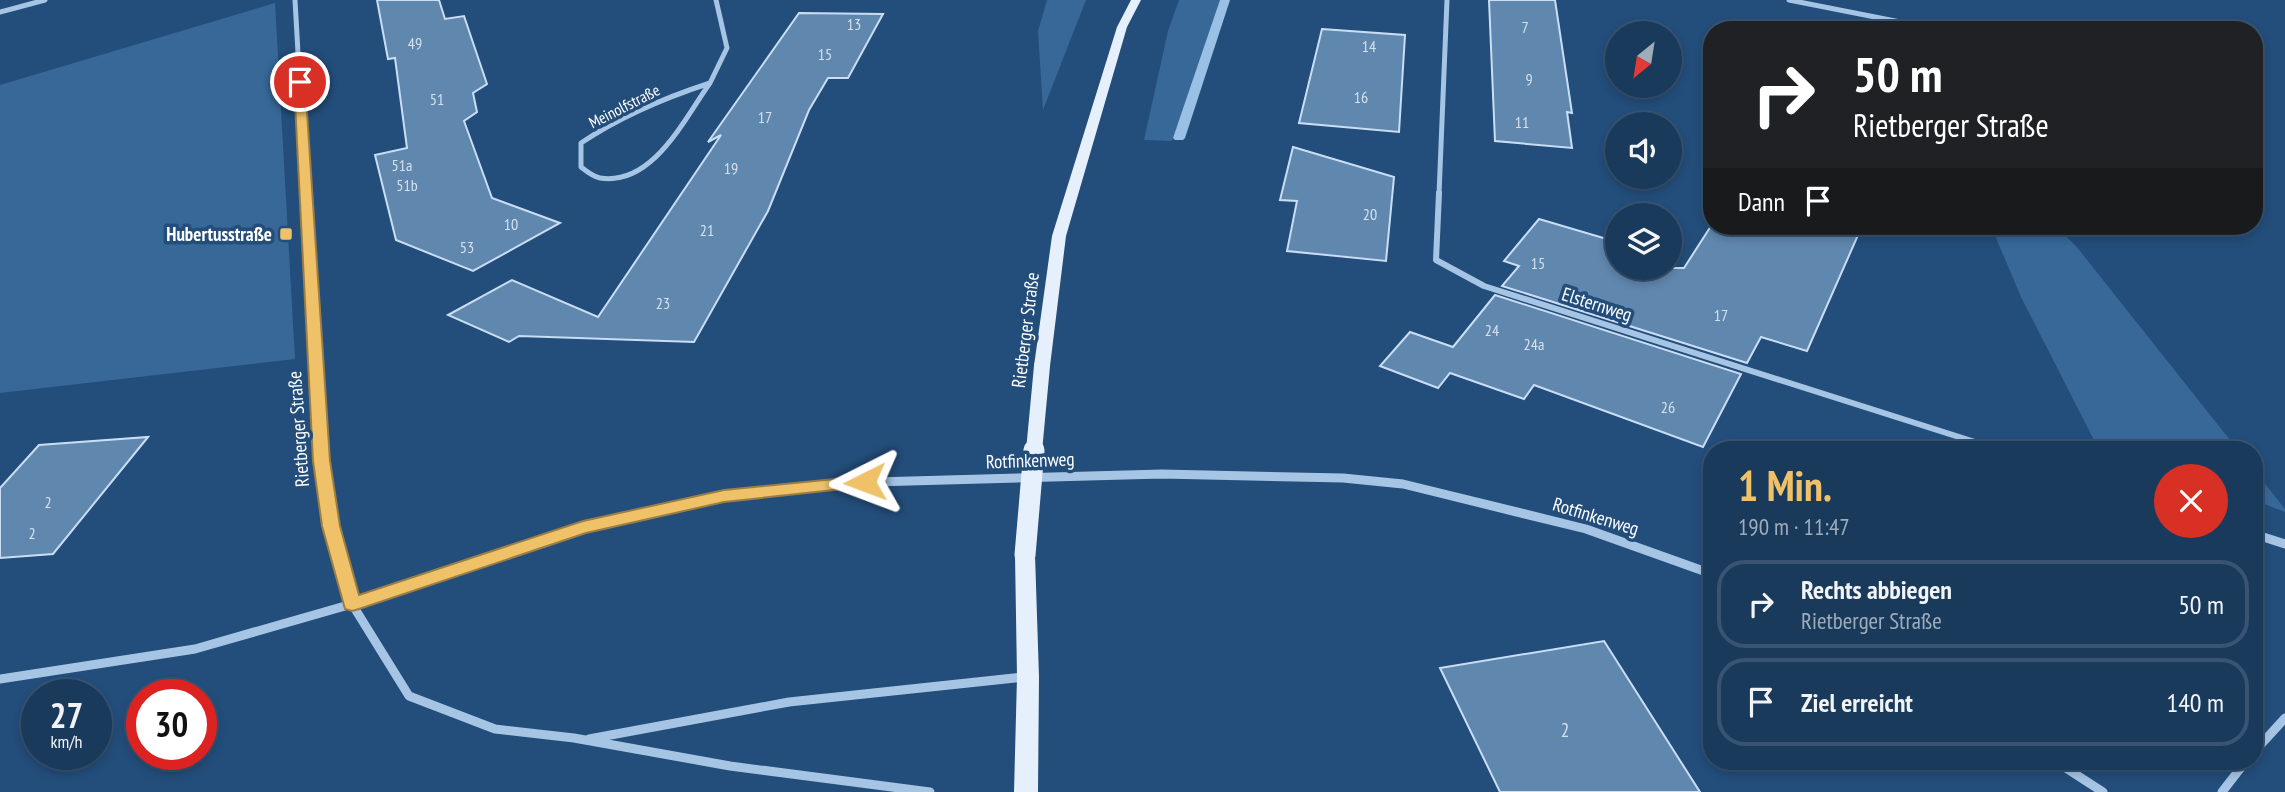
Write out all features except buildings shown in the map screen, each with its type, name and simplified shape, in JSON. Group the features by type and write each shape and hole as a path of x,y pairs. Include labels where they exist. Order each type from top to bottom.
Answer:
{"main road":[{"name":"Rietberger Straße","path":"1026,792 1028,677 1025,555 1042,366 1059,236 1122,27 1136,0"}],"street":[{"path":"0,12 45,0"},
{"name":"Rietberger Straße","path":"295,0 322,461 331,526 352,604 409,696 495,729 584,740 730,766 930,792"},
{"name":"Meinolfstraße","path":"710,83 661,99 605,126 581,143 582,167 598,178 628,176 653,162 710,83 727,48 716,0"},
{"name":"Elsternweg","path":"1447,0 1436,260 1484,286 1972,441"},
{"path":"1788,0 1894,21"},
{"name":"Rotfinkenweg","path":"352,604 583,527 724,496 838,483 1162,474 1343,478 1404,484 1586,529 1703,571"},
{"path":"2263,537 2285,544"},
{"path":"0,679 195,649 352,604"},
{"name":"Rietberger Straße","path":"584,740 789,702 1028,677"},
{"path":"2263,742 2285,718"},
{"path":"2069,770 2103,792"},
{"path":"2222,792 2239,770"}],"shaded area":[{"path":"1047,0 1086,0 1043,110 1038,31"},
{"path":"1179,0 1223,0 1172,141 1144,140 1168,31"},
{"path":"275,3 295,359 0,393 0,85"},
{"path":"1995,235 2064,235 2231,441 2094,441 2021,297"},
{"path":"2263,481 2285,509 2285,512 2263,503"}],"waterway":[{"path":"1179,138 1225,0"}],"place":[{"name":"Hubertusstraße","path":"286,234"}],"route":[{"path":"300,82 322,461 331,526 352,604 583,527 724,496 865,482"}]}
